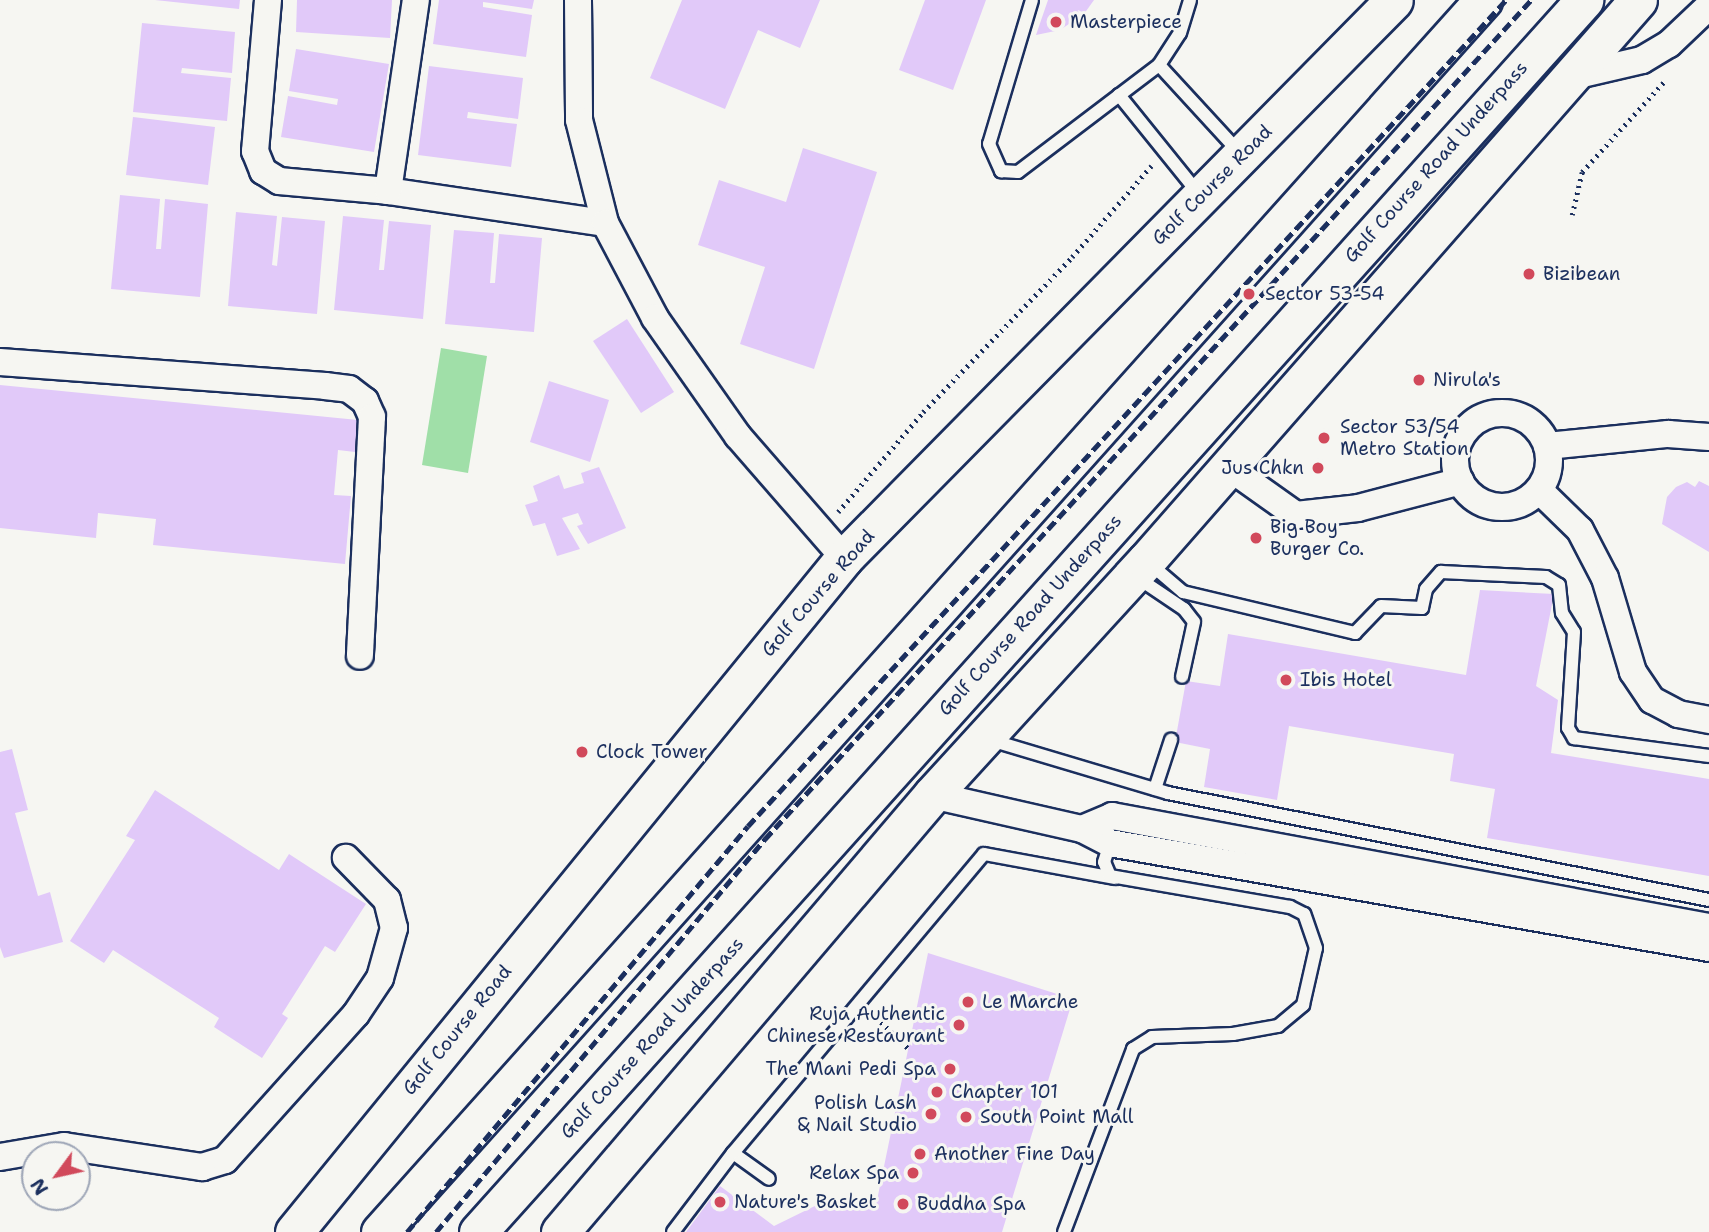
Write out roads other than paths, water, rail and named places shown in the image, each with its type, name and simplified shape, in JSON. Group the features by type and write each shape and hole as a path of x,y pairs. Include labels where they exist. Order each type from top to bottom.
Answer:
{"main road":[{"name":"Golf Course Road","path":"294,1227 833,545 1201,196 1394,0"},
{"path":"380,1232 1483,0"},
{"name":"Golf Course Road Underpass","path":"478,1232 1584,0"},
{"path":"560,1232 932,795 1140,567 1638,0"}],"street":[{"path":"268,0 255,151 263,171 279,181 388,191 605,223"},
{"path":"388,191 416,0"},
{"path":"578,0 579,120 605,223 655,318 738,436 833,545"},
{"path":"1569,77 1642,60 1670,44 1709,6"},
{"path":"0,362 349,389 365,401 372,417 360,656"},
{"path":"1514,414 1529,421 1547,446 1546,477 1539,490 1513,506 1497,507 1470,495 1461,481 1455,452 1465,431 1483,416 1514,414"},
{"path":"1547,446 1668,434 1709,437"},
{"path":"1227,467 1296,515 1358,508 1461,481"},
{"path":"1539,490 1570,517 1586,542 1605,578 1633,672 1652,700 1678,715 1709,720"},
{"path":"932,795 1082,829 1110,843 1709,948"},
{"path":"1082,829 1112,816 1709,927"},
{"path":"0,1157 64,1146 202,1167 225,1160 242,1146 356,1013 380,978 394,928 387,900 346,858"}],"lane":[{"path":"1032,0 989,144 1001,171 1018,172 1159,65 1180,33 1190,0"},
{"path":"1159,65 1241,155"},
{"path":"1119,95 1201,196"},
{"path":"1140,567 1194,622 1182,677"},
{"path":"1140,567 1183,592 1355,633 1381,606 1422,608 1426,589 1441,572 1546,577 1559,585 1562,613 1574,632 1567,728 1574,738 1709,756"},
{"path":"984,738 1033,755 1155,789 1709,900"},
{"path":"1155,789 1171,740"},
{"path":"1110,843 1106,871 1119,879"},
{"path":"673,1232 733,1153 984,854 1290,907 1304,914 1316,948 1312,978 1303,1005 1279,1026 1141,1040 1125,1063 1064,1232"},
{"path":"733,1153 768,1180"}],"railway":[{"path":"407,1232 748,826 1506,0"},
{"path":"436,1232 765,839 1531,0"}],"place":[{"name":"Masterpiece","path":"1056,22"},
{"name":"Bizibean","path":"1529,274"},
{"name":"Sector 53-54","path":"1249,294"},
{"name":"Nirula's","path":"1419,380"},
{"name":"Sector 53/54 Metro Station","path":"1324,438"},
{"name":"Jus Chkn","path":"1318,468"},
{"name":"Big Boy Burger Co.","path":"1256,538"},
{"name":"Ibis Hotel","path":"1286,680"},
{"name":"Clock Tower","path":"582,752"},
{"name":"Le Marche","path":"968,1002"},
{"name":"Ruja Authentic Chinese Restaurant","path":"959,1025"},
{"name":"The Mani Pedi Spa","path":"950,1069"},
{"name":"Chapter 101","path":"937,1092"},
{"name":"Polish Lash & Nail Studio","path":"931,1114"},
{"name":"South Point Mall","path":"966,1117"},
{"name":"Another Fine Day","path":"920,1154"},
{"name":"Relax Spa","path":"913,1173"},
{"name":"Nature's Basket","path":"720,1202"},
{"name":"Buddha Spa","path":"903,1204"}]}
